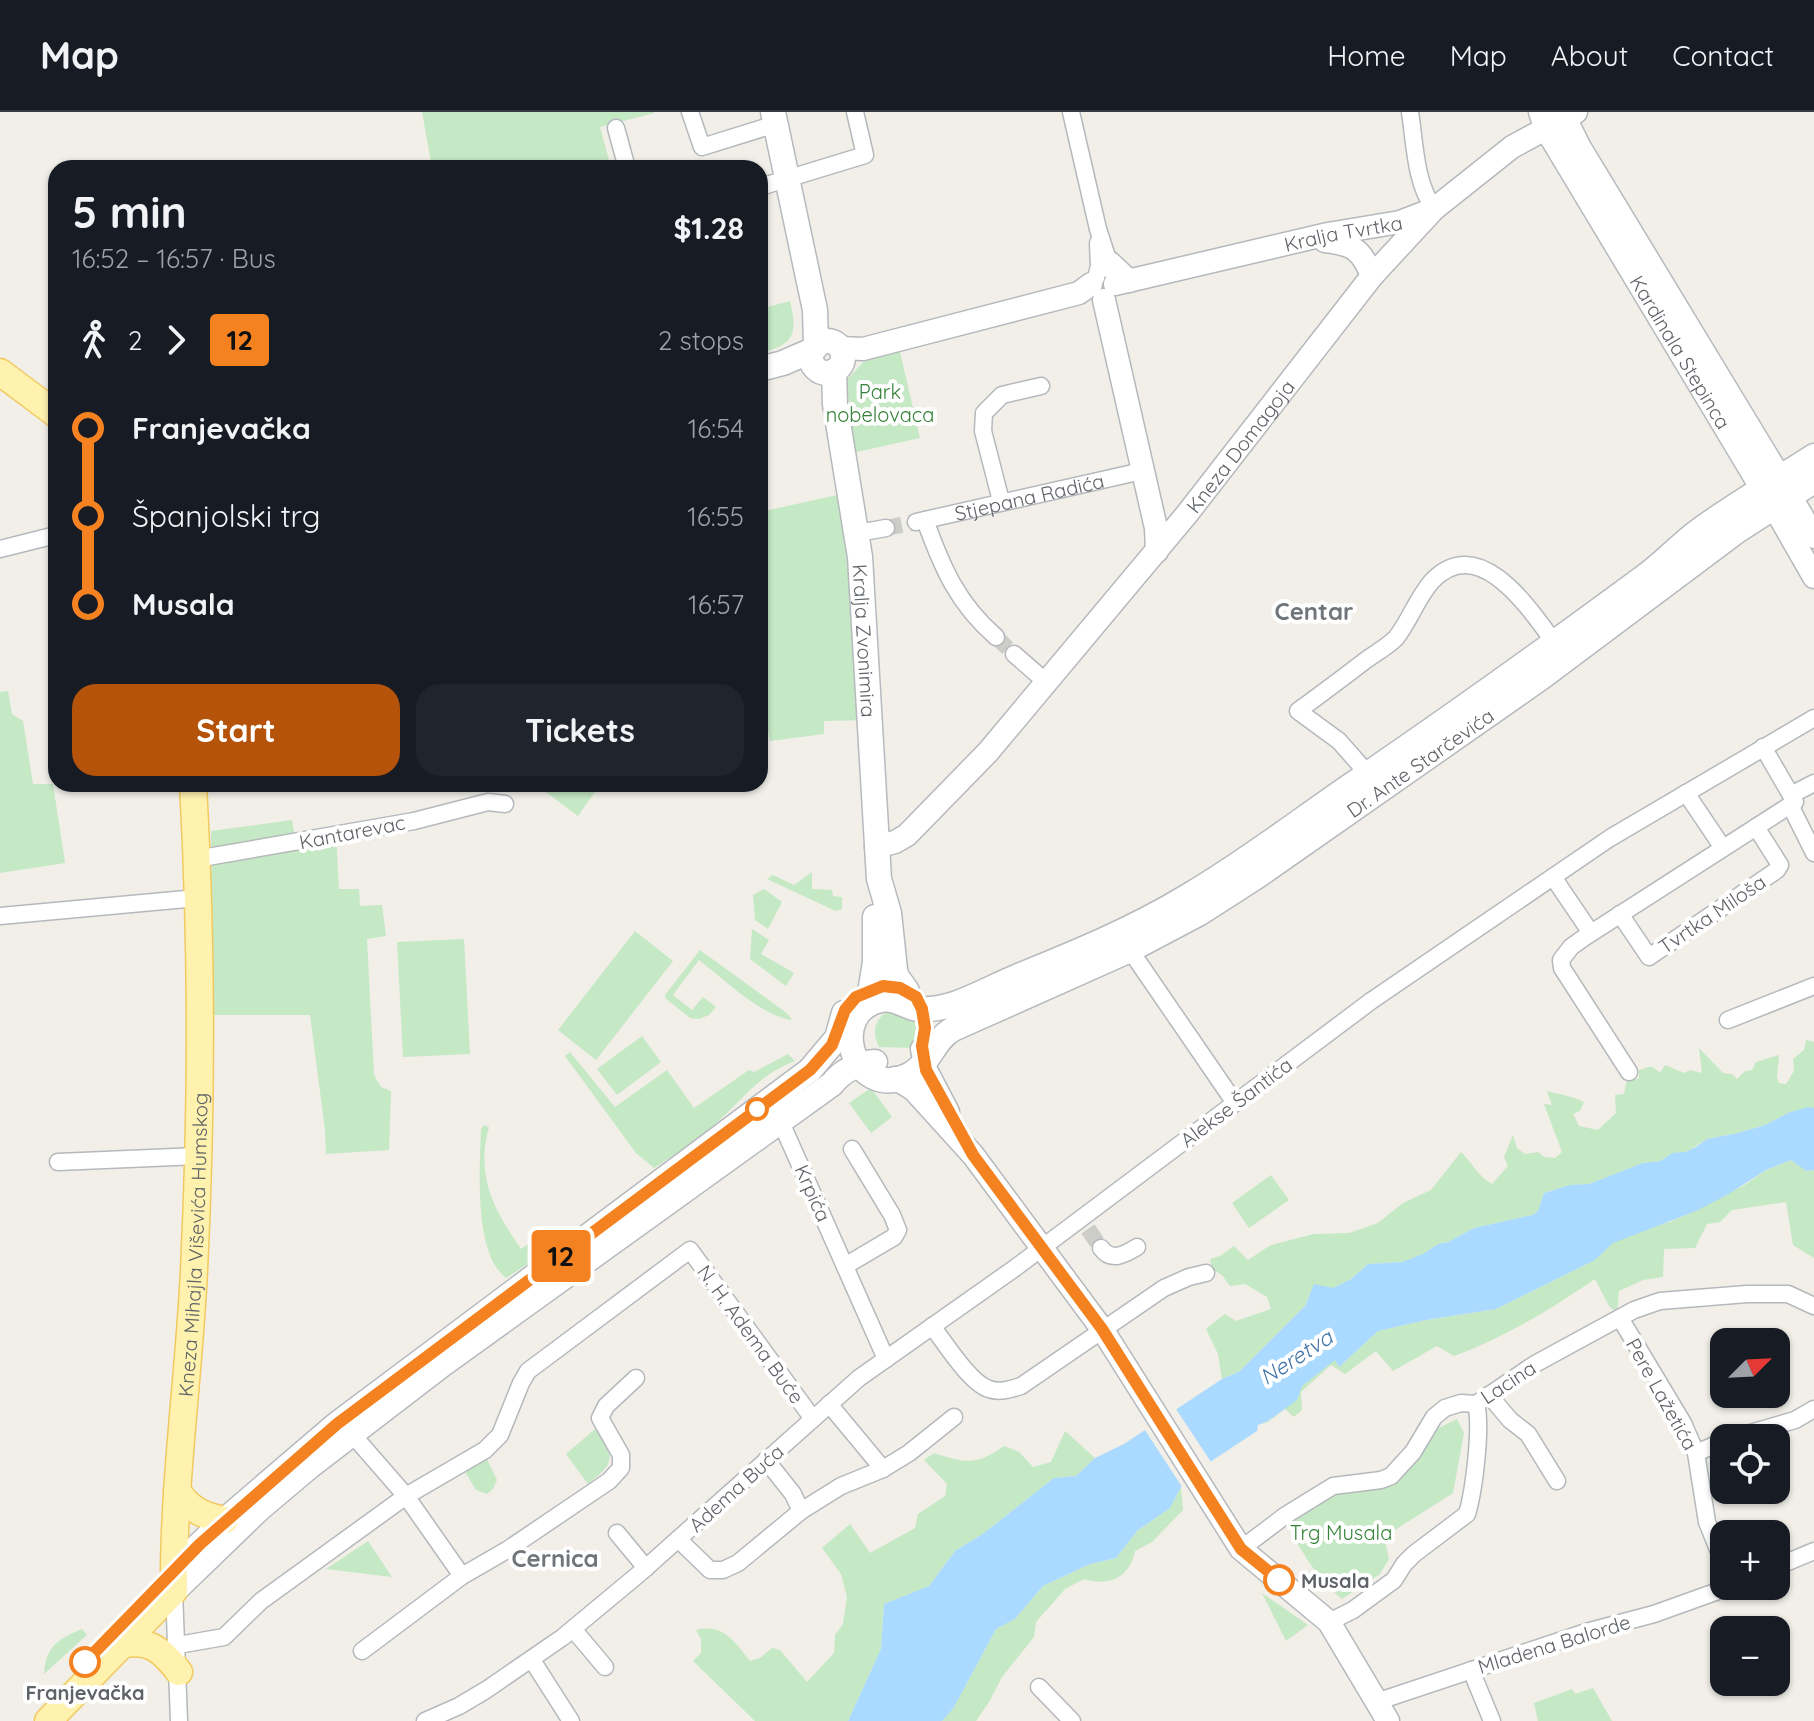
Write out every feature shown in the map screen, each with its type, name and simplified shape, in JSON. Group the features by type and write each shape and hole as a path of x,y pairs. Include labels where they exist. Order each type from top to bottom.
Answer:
{"main road":[{"name":"Kardinala Stepinca","path":"1558,117 1777,493"},
{"name":"Kralja Zvonimira","path":"775,118 815,310 830,356 835,404 858,533 879,879 889,913 895,970 915,999 924,1049"},
{"name":"Kralja Tvrtka","path":"772,366 830,356"},
{"path":"0,372 48,408"},
{"name":"Dr. Ante Starčevića","path":"915,999 1000,995 1130,950 1200,913 1542,677 1737,531 1814,456"},
{"name":"Dr. Ante Starčevića","path":"1777,493 1814,481"},
{"path":"1000,995 1186,897 1246,860 1368,774 1550,636 1647,575 1701,528 1777,493"},
{"name":"Kneza Mihajla Viševića Humskog","path":"174,1580 177,1490 194,1274 198,1156 193,792"},
{"name":"Kralja Zvonimira","path":"869,997 876,952 874,908 879,879"},
{"name":"Dr. Ante Starčevića","path":"895,1078 910,1075 924,1049 944,1034 994,1012 1000,995"},
{"path":"810,1070 837,1038 845,1010 856,997 915,999"},
{"path":"48,1721 121,1645 225,1520 337,1424 810,1070 828,1061 851,1035 857,1015 869,997"},
{"path":"851,1035 852,1049 863,1070 878,1079 895,1078"},
{"path":"30,1721 174,1580 352,1434 832,1084 838,1076 863,1070 868,1062 904,1064 924,1049"},
{"path":"177,1490 193,1510 206,1517 225,1520"},
{"path":"121,1645 138,1642 149,1645 161,1651 179,1672"}],"street":[{"name":"Kralja Zvonimira","path":"690,112 702,147 775,118"},
{"path":"768,185 865,155 855,112"},
{"path":"1071,112 1098,229 1099,266 1156,528 1157,551"},
{"path":"1410,112 1420,179 1434,209"},
{"name":"Kralja Tvrtka","path":"830,356 1104,284 1300,240 1400,222 1434,209 1512,147 1558,117"},
{"path":"616,128 625,160"},
{"name":"Kneza Domagoja","path":"876,847 902,839 988,752 1157,551 1372,276 1434,209"},
{"path":"1300,240 1329,241 1353,247 1366,261 1372,276"},
{"path":"1001,501 983,431 984,413 1002,395 1041,386"},
{"name":"Stjepana Radića","path":"996,637 962,602 921,521 1142,471"},
{"name":"Kardinala Stepinca","path":"1777,493 1814,537"},
{"name":"Kardinala Stepinca","path":"1777,493 1814,577"},
{"path":"1148,494 1157,506 1166,509 1194,505"},
{"path":"858,533 886,528"},
{"path":"0,549 48,537"},
{"name":"Dr. Ante Starčevića","path":"1368,774 1339,741 1298,711 1395,639 1423,594 1442,572 1452,567 1470,566 1489,571 1506,581 1550,636"},
{"path":"1014,654 1046,682"},
{"path":"1591,933 1553,877 1610,838 1814,718"},
{"path":"1763,747 1814,853"},
{"path":"1629,1072 1562,968 1561,960 1571,947 1591,933 1756,827 1814,783"},
{"path":"1686,793 1723,848"},
{"name":"Kantarevac","path":"196,859 414,821 488,802 505,804"},
{"name":"Tvrtka Miloša","path":"1620,914 1649,957 1777,870 1780,865 1756,827"},
{"name":"Alekse Šantića","path":"1042,1247 1084,1224 1235,1103 1371,1001 1553,877"},
{"path":"0,916 197,898"},
{"path":"1130,950 1235,1103"},
{"path":"1728,1020 1814,986"},
{"path":"924,1049 934,1088 973,1155"},
{"path":"895,1078 921,1096 973,1155 1102,1329 1241,1549 1329,1622 1382,1711"},
{"name":"Krpića","path":"780,1120 886,1359"},
{"path":"845,1266 894,1237 898,1230 852,1149"},
{"path":"58,1162 198,1156"},
{"name":"Adema Buća","path":"425,1721 459,1706 532,1660 573,1629 859,1378 1042,1247"},
{"path":"1101,1248 1113,1257 1137,1247"},
{"name":"N. H. Adema Buće","path":"406,1496 485,1450 500,1435 528,1371 690,1250 813,1419"},
{"path":"932,1326 975,1381 986,1389 1001,1391 1021,1386 1164,1288 1206,1273"},
{"name":"Lacina","path":"1241,1549 1286,1515 1333,1486 1391,1476 1413,1452 1434,1417 1445,1408 1482,1399 1535,1364 1620,1318 1660,1301 1788,1294 1814,1306"},
{"name":"Pere Lažetića","path":"1620,1318 1683,1423 1696,1453 1710,1529"},
{"path":"362,1651 462,1576 594,1492 621,1468 621,1455 600,1418 606,1406 636,1378"},
{"path":"1329,1622 1353,1610 1394,1580 1414,1554 1467,1514 1473,1489 1482,1399 1528,1434 1557,1481"},
{"path":"829,1404 883,1469"},
{"path":"1781,1424 1814,1409"},
{"path":"678,1539 710,1570 723,1570 738,1563 801,1511 841,1486 883,1469 909,1453 954,1417"},
{"path":"352,1434 406,1496 462,1576"},
{"path":"1696,1453 1710,1447"},
{"path":"766,1460 793,1494 801,1511"},
{"path":"178,1645 224,1637 261,1601 406,1496"},
{"path":"617,1533 646,1568"},
{"path":"1790,1561 1814,1551"},
{"path":"174,1580 179,1721"},
{"name":"Mladena Balorde","path":"1382,1711 1471,1670 1710,1594"},
{"path":"573,1629 605,1667"},
{"path":"532,1660 571,1721"},
{"path":"1471,1670 1492,1721"},
{"path":"1039,1687 1072,1721"}],"green space":[{"path":"422,112 654,112 600,127 609,160 431,160"},
{"path":"790,301 793,330 787,342 768,351 768,307"},
{"name":"Park nobelovaca","path":"900,352 920,438 852,453 846,381 865,360"},
{"path":"851,492 870,720 824,721 824,734 770,741 768,510"},
{"path":"8,691 12,714 23,721 33,784 48,784 48,792 54,792 65,863 0,873 0,692"},
{"path":"546,792 595,792 578,816"},
{"path":"292,820 296,843 336,835 339,889 359,889 360,906 382,905 386,936 367,939 374,1075 381,1087 391,1091 389,1150 326,1154 310,1015 212,1015 211,831"},
{"path":"812,872 812,889 832,890 833,896 842,897 842,909 836,911 767,879 773,875 794,885"},
{"path":"764,889 782,902 768,929 755,920 753,895"},
{"path":"752,929 769,940 761,954 794,973 786,986 750,959"},
{"path":"635,931 673,961 596,1060 558,1030"},
{"path":"464,939 470,1054 403,1057 397,942"},
{"path":"700,950 792,1020 768,1012 699,960 673,995 692,1010 703,997 716,1007 709,1015 690,1018 665,995"},
{"path":"891,1008 923,1017 922,1034 912,1048 879,1047 876,1025"},
{"path":"642,1036 661,1062 617,1095 597,1069"},
{"path":"1806,1040 1814,1042 1814,1108 1790,1112 1765,1125 1738,1133 1707,1139 1685,1153 1672,1153 1661,1161 1643,1163 1589,1184 1570,1185 1544,1193 1538,1211 1532,1215 1474,1228 1402,1262 1368,1264 1351,1279 1333,1288 1310,1293 1305,1306 1240,1371 1222,1379 1218,1354 1206,1329 1225,1314 1236,1321 1271,1309 1267,1297 1245,1284 1230,1286 1222,1275 1212,1269 1210,1259 1234,1246 1248,1260 1271,1245 1314,1234 1349,1233 1378,1223 1403,1203 1431,1190 1461,1152 1492,1184 1508,1166 1504,1157 1513,1135 1517,1148 1525,1154 1538,1152 1544,1157 1555,1158 1562,1152 1544,1104 1552,1105 1547,1091 1584,1102 1580,1111 1573,1114 1579,1126 1598,1130 1616,1113 1615,1095 1624,1094 1626,1083 1631,1078 1639,1079 1639,1070 1650,1067 1660,1073 1665,1065 1684,1073 1690,1070 1702,1073 1699,1048 1723,1073 1732,1074 1737,1079 1745,1071 1752,1070 1756,1062 1779,1055 1777,1077 1779,1083 1786,1084 1794,1071 1793,1059 1804,1050"},
{"path":"570,1052 615,1107 667,1070 694,1108 749,1070 754,1072 788,1054 795,1061 767,1076 713,1125 654,1168 636,1153 565,1056"},
{"path":"871,1088 892,1117 871,1133 849,1103"},
{"path":"484,1125 489,1127 484,1161 486,1177 495,1206 511,1235 521,1249 528,1244 531,1248 548,1228 552,1235 552,1248 506,1278 495,1266 483,1230 480,1165 481,1129"},
{"path":"1791,1160 1806,1171 1814,1170 1814,1258 1793,1245 1786,1202 1732,1210 1720,1222 1707,1224 1695,1248 1664,1249 1663,1277 1643,1280 1619,1291 1617,1313 1609,1306 1595,1279 1527,1322 1454,1356 1437,1346 1393,1371 1376,1351 1345,1374 1331,1365 1301,1392 1302,1410 1294,1417 1285,1409 1268,1422 1258,1425 1296,1400 1302,1386 1335,1359 1339,1367 1378,1331 1496,1309 1595,1260 1612,1243 1670,1222 1743,1186 1766,1170"},
{"path":"1271,1175 1289,1200 1249,1228 1232,1203"},
{"name":"Trg Musala","path":"1457,1419 1464,1433 1453,1493 1384,1537 1389,1559 1380,1574 1342,1599 1309,1562 1289,1518 1328,1493 1367,1487 1424,1435"},
{"path":"595,1429 610,1459 604,1470 588,1484 566,1454"},
{"path":"1065,1431 1095,1458 1076,1476 1054,1478 984,1533 955,1551 929,1586 884,1604 881,1649 848,1721 755,1721 693,1661 701,1653 701,1639 696,1630 714,1629 728,1636 750,1661 760,1658 772,1648 780,1650 807,1682 834,1653 835,1635 843,1624 847,1597 841,1574 822,1548 850,1524 870,1553 915,1528 918,1514 945,1496 947,1484 924,1460 934,1453 970,1461 986,1457 1004,1446 1019,1452 1033,1467 1051,1462"},
{"path":"486,1457 497,1480 487,1494 476,1490 464,1470"},
{"path":"1181,1487 1183,1510 1152,1542 1135,1551 1123,1573 1110,1581 1084,1579 1065,1589 1036,1622 1034,1637 1002,1677 976,1721 942,1721 953,1709 996,1629 1015,1619 1043,1586 1090,1564 1116,1558 1137,1531 1170,1508"},
{"path":"368,1541 392,1577 326,1569"},
{"path":"1262,1593 1308,1625 1286,1641"},
{"path":"82,1629 87,1635 44,1674 47,1657 55,1645"},
{"path":"1593,1688 1612,1721 1538,1721 1534,1703 1572,1689 1575,1694"}],"water":[{"name":"Neretva","path":"1814,1108 1814,1170 1806,1171 1791,1160 1766,1170 1696,1211 1613,1243 1595,1260 1496,1309 1378,1331 1339,1367 1335,1360 1302,1386 1297,1400 1258,1425 1257,1431 1213,1460 1181,1487 1170,1508 1137,1531 1116,1558 1090,1564 1043,1586 1015,1619 996,1629 953,1709 942,1721 848,1721 881,1649 884,1604 929,1586 955,1551 984,1533 1054,1478 1076,1476 1095,1458 1124,1444 1222,1379 1240,1371 1305,1306 1314,1284 1333,1288 1351,1279 1368,1264 1402,1262 1474,1228 1532,1215 1538,1211 1544,1193 1570,1185 1589,1184 1643,1163 1661,1161 1672,1153 1696,1147 1707,1139 1765,1125 1790,1112"}],"pier":[{"path":"1174,1406 1213,1465 1184,1490 1143,1427"}],"tunnel":[{"path":"886,528 916,522"},
{"path":"996,637 1014,654"},
{"path":"1088,1229 1101,1248"}],"bus line":[{"name":"12","path":"85,1662 225,1520 337,1424 810,1070 837,1038 841,1020 850,1003 861,994 883,986 907,991 919,1001 925,1028 922,1046 926,1070 973,1155 1102,1329 1241,1549 1279,1580"}],"place":[{"name":"Musala","path":"1279,1580"},
{"name":"Franjevačka","path":"85,1662"}],"district":[{"name":"Centar","path":"1314,611"},
{"name":"Cernica","path":"555,1558"}]}
